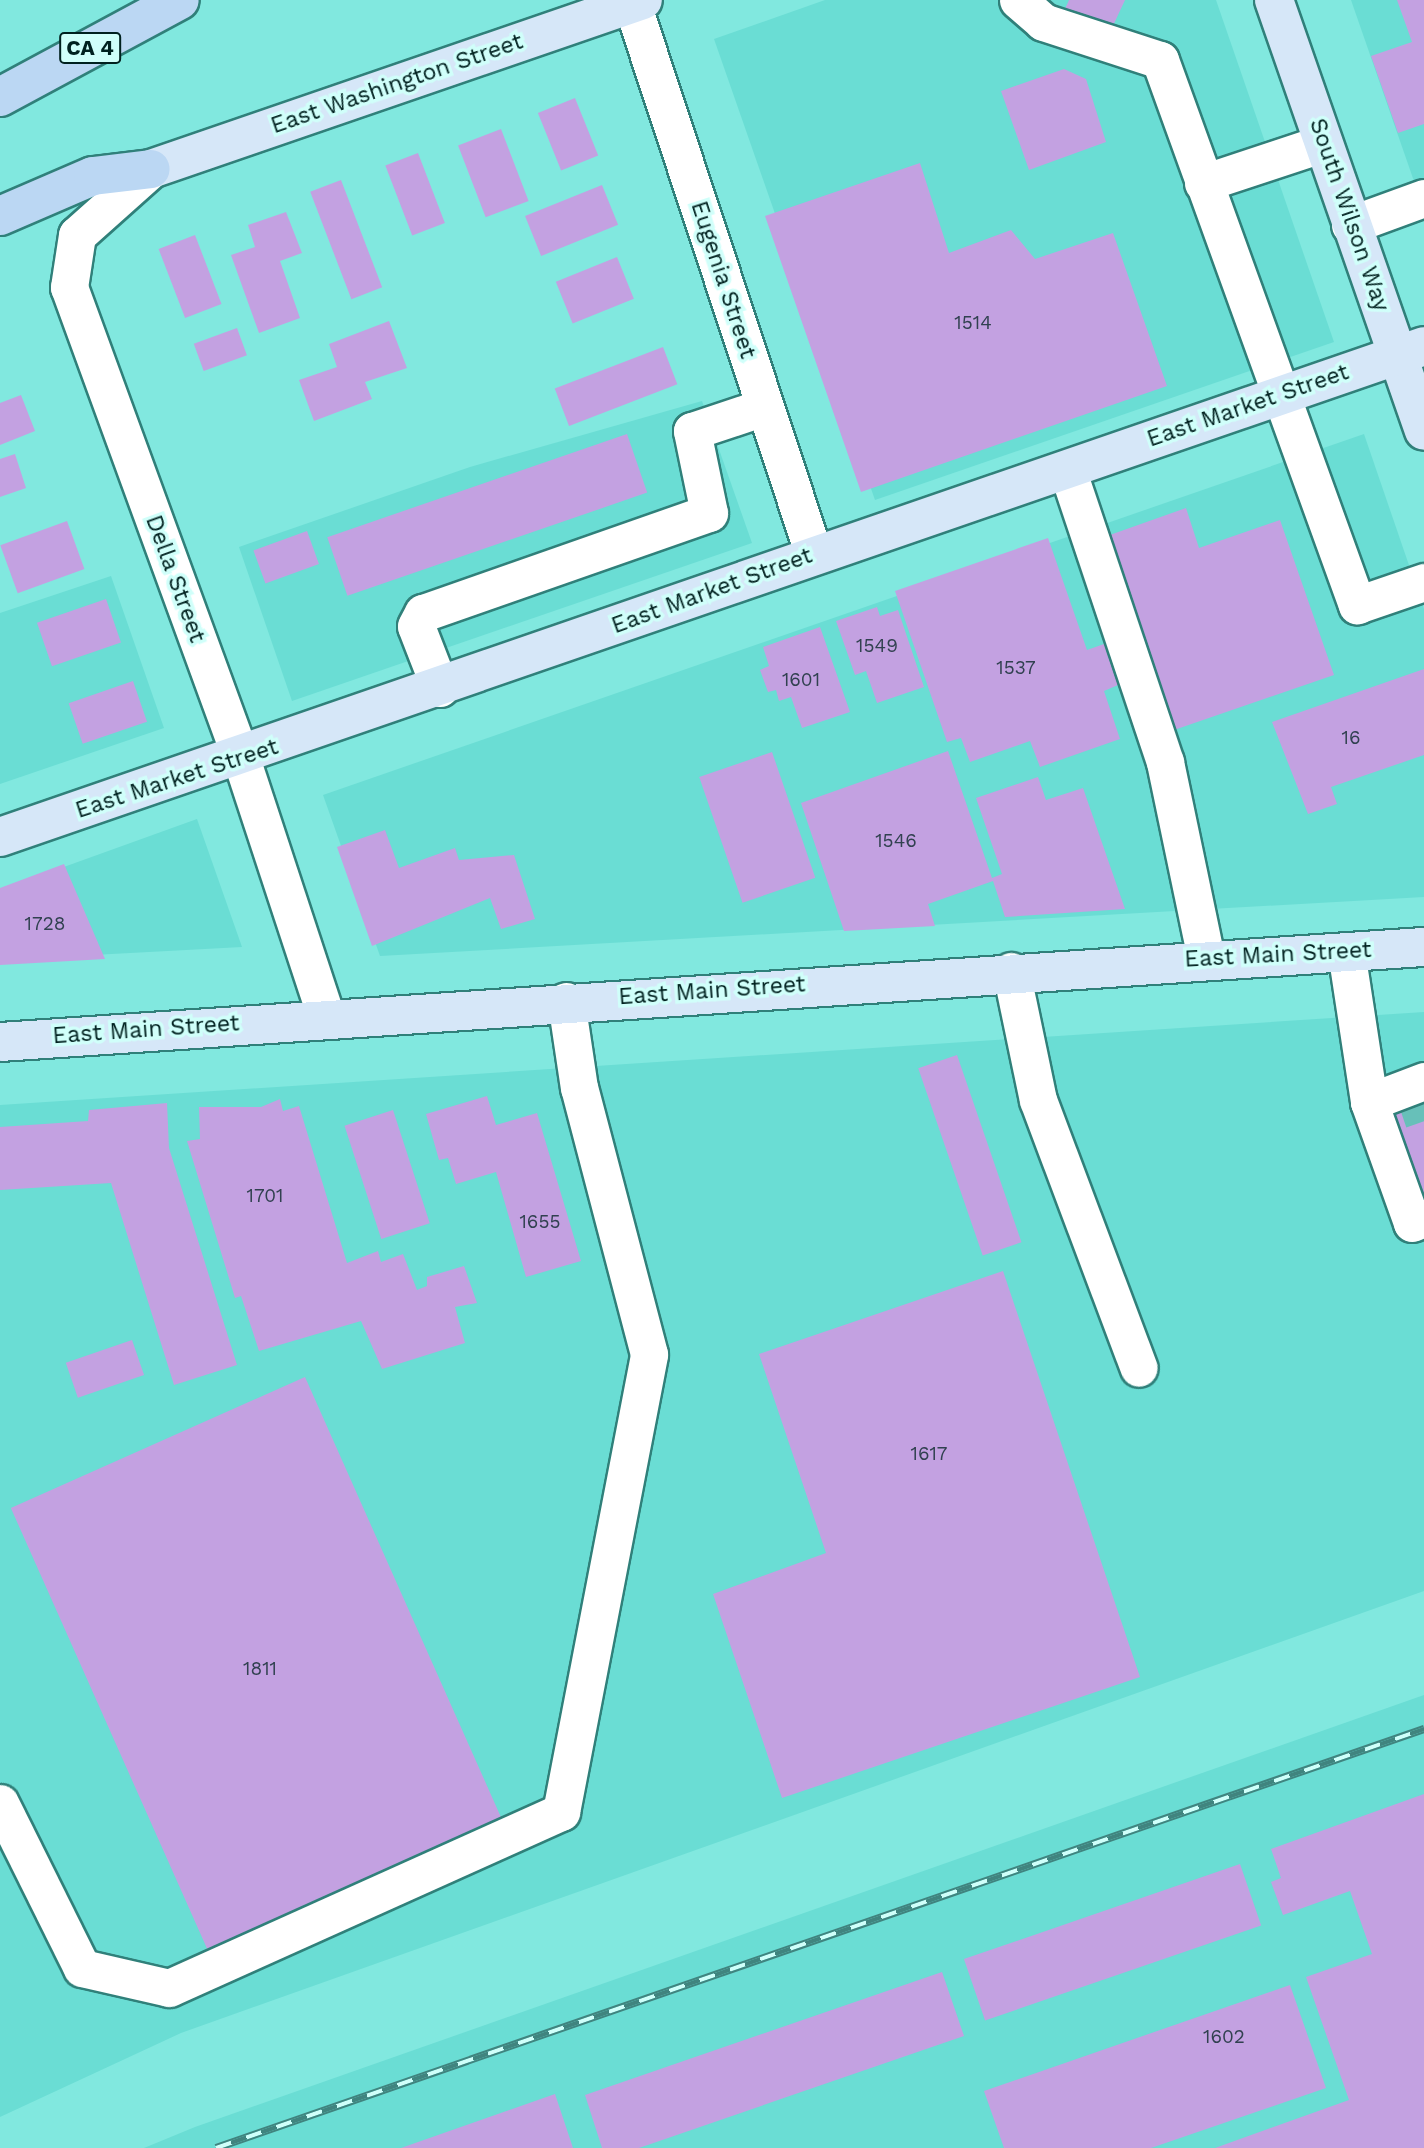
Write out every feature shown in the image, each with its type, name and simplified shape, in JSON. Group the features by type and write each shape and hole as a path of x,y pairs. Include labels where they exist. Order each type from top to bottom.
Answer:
{"highway":[{"name":"CA 4","path":"0,97 180,0"},
{"path":"0,216 93,176 151,169"}],"main road":[{"name":"South Wilson Way","path":"1274,0 1350,225 1411,350 1424,431"},
{"name":"East Washington Street","path":"151,169 638,2"},
{"name":"East Market Street","path":"0,837 241,758 814,555 1411,350"},
{"name":"East Main Street","path":"0,1042 326,1016 1424,947"}],"street":[{"path":"1018,0 1043,22 1160,60 1278,396 1357,606 1424,582"},
{"name":"Eugenia Street","path":"638,2 764,407 814,555"},
{"path":"1203,183 1324,143"},
{"name":"Della Street","path":"151,169 77,235 69,287 241,758 326,1016"},
{"path":"1350,225 1424,198"},
{"path":"440,688 416,626 423,613 709,513 692,431 764,407"},
{"path":"1067,469 1165,762 1206,959"},
{"path":"1346,951 1369,1102 1412,1223 1424,1218"},
{"path":"1011,971 1038,1100 1139,1368"},
{"path":"0,1802 82,1968 169,1988 561,1812 649,1354 579,1088 566,1001"},
{"path":"1369,1102 1417,1089"}],"shaded area":[{"path":"825,0 1216,0 1334,342 875,500 714,39"},
{"path":"1351,0 1424,0 1424,210"},
{"path":"702,401 752,543 292,701 239,547 470,467"},
{"path":"1364,434 1424,609 1424,897 380,956 323,795"},
{"path":"111,576 164,728 0,784 0,613"},
{"path":"197,819 242,947 0,960 0,890"},
{"path":"1424,1012 1424,1591 181,2033 0,2117 0,1105"},
{"path":"1424,1695 1424,2148 144,2148 195,2127"}],"building":[{"path":"1069,0 1125,0 1111,30 1065,9"},
{"path":"1397,0 1424,0 1424,124 1398,133 1371,56 1412,42"},
{"path":"1064,69 1086,79 1106,142 1029,170 1001,91"},
{"path":"575,98 598,155 561,170 538,113"},
{"path":"501,129 529,201 486,217 458,145"},
{"path":"418,153 445,223 412,236 385,166"},
{"path":"920,163 949,253 1011,230 1035,259 1113,233 1167,386 861,492 765,216"},
{"path":"341,180 382,287 351,299 310,192"},
{"path":"602,185 618,225 541,256 525,216"},
{"path":"286,212 302,253 280,261 300,318 259,333 231,255 255,247 248,225"},
{"path":"195,235 222,304 185,318 159,249"},
{"path":"617,257 634,299 573,323 556,282"},
{"path":"389,321 407,368 365,382 372,399 314,421 299,380 337,367 329,344"},
{"path":"237,328 247,355 204,371 194,344"},
{"path":"663,347 677,384 569,426 555,389"},
{"path":"21,395 35,431 0,445 0,403"},
{"path":"627,434 647,493 347,596 327,537"},
{"path":"15,454 26,488 0,497 0,459"},
{"path":"1186,508 1199,548 1280,520 1334,675 1174,730 1107,536"},
{"path":"67,521 84,569 18,593 0,545"},
{"path":"307,531 319,564 265,583 253,550"},
{"path":"1048,538 1087,650 1104,644 1118,685 1104,691 1120,739 1040,767 1030,741 970,762 961,738 947,742 895,591"},
{"path":"106,599 121,642 52,666 37,623"},
{"path":"877,607 880,616 898,610 924,687 877,703 866,671 855,675 836,621"},
{"path":"820,627 850,712 802,728 791,697 779,701 776,690 768,692 760,670 769,666 763,647"},
{"path":"1424,669 1424,755 1331,787 1337,804 1308,814 1272,722"},
{"path":"133,681 147,722 83,744 69,703"},
{"path":"948,751 992,878 1002,874 976,798 1038,777 1046,800 1083,788 1125,909 1005,917 993,881 928,904 935,926 844,931 801,803"},
{"path":"772,752 815,878 742,903 699,777"},
{"path":"385,830 399,868 455,848 459,860 514,855 535,919 501,929 490,898 372,946 337,847"},
{"path":"64,864 105,959 0,965 0,888"},
{"path":"957,1055 1021,1242 983,1256 918,1068"},
{"path":"487,1096 496,1125 537,1113 581,1261 526,1277 496,1172 456,1184 448,1158 439,1160 426,1114"},
{"path":"1424,1098 1424,1201 1416,1203 1384,1113"},
{"path":"280,1099 283,1111 299,1106 347,1263 378,1251 381,1262 403,1254 417,1290 427,1286 427,1277 464,1266 477,1303 455,1307 465,1343 382,1369 361,1321 259,1351 241,1296 235,1298 187,1141 200,1139 199,1107 261,1107"},
{"path":"167,1103 169,1148 237,1365 174,1385 111,1183 0,1190 0,1127 88,1121 89,1110"},
{"path":"393,1110 430,1223 381,1239 344,1126"},
{"path":"1003,1271 1140,1677 782,1798 713,1594 826,1553 759,1354"},
{"path":"132,1340 144,1375 78,1398 66,1363"},
{"path":"305,1377 504,1825 210,1956 11,1508"},
{"path":"1424,1794 1424,2148 1215,2148 1349,2100 1306,1977 1372,1954 1350,1891 1283,1915 1271,1882 1281,1878 1271,1849"},
{"path":"1240,1864 1261,1925 985,2021 964,1959"},
{"path":"942,1972 964,2036 639,2148 602,2148 585,2095"},
{"path":"1290,1985 1326,2088 1151,2148 1004,2148 984,2091"},
{"path":"555,2094 573,2148 401,2148"}],"tunnel":[{"path":"1417,1101 1424,1121"}],"railway":[{"path":"216,2148 1424,1729"}]}
